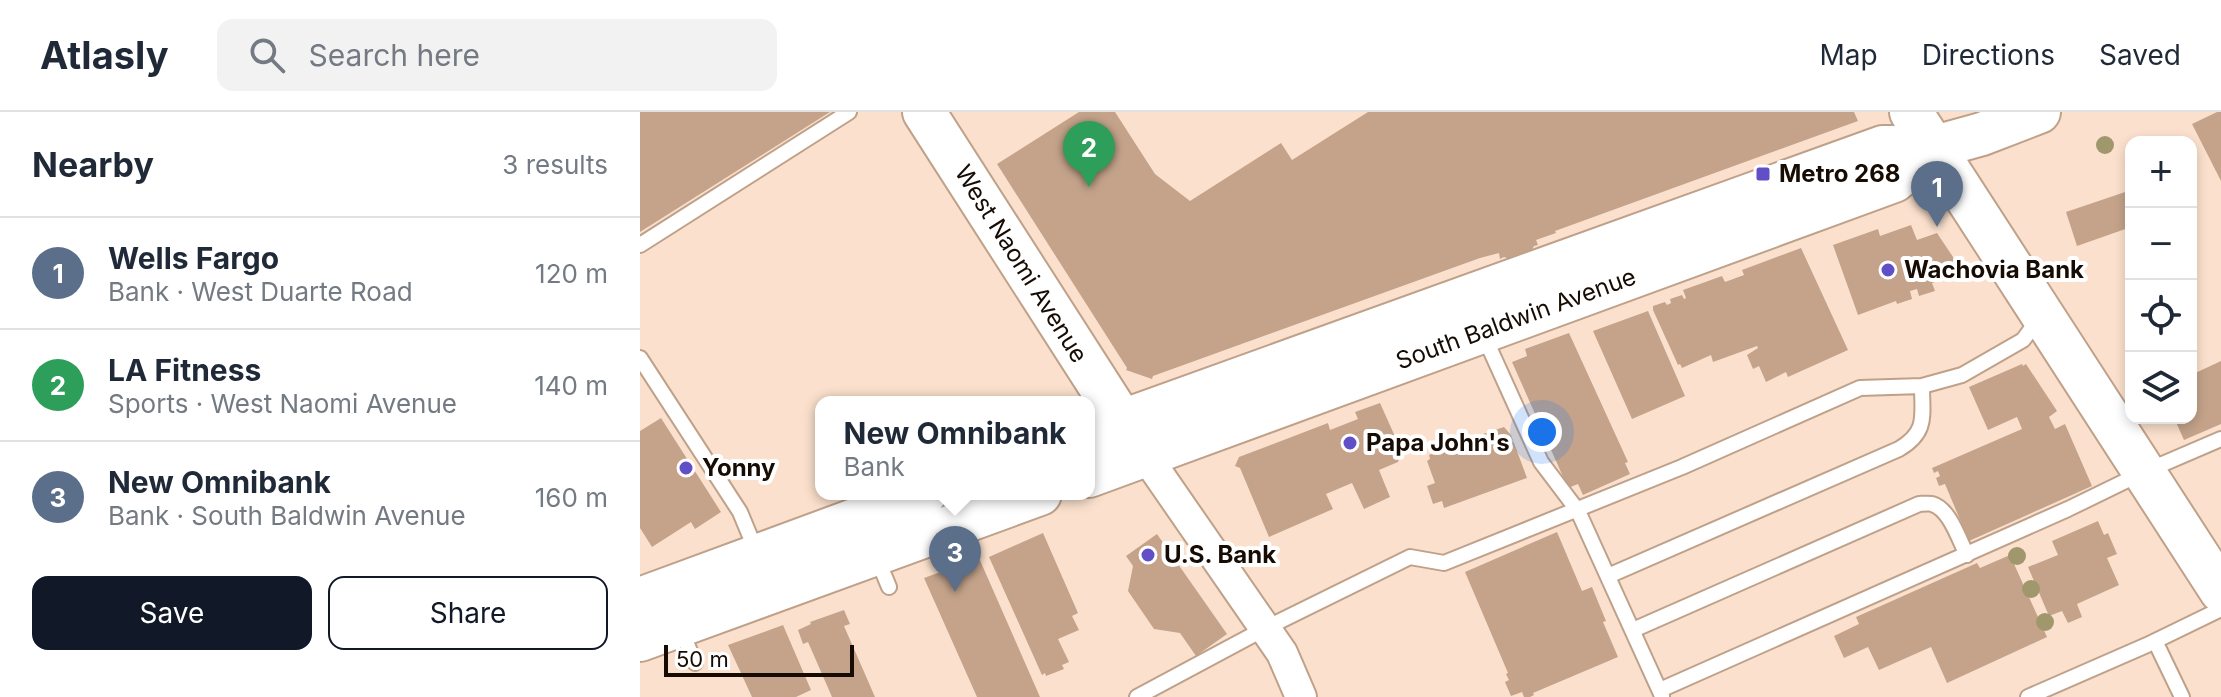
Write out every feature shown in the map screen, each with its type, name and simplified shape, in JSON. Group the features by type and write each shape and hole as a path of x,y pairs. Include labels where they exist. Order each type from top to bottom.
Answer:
{"main road":[{"name":"West Naomi Avenue","path":"924,112 1087,396"},
{"path":"1911,112 2221,591"},
{"name":"South Baldwin Avenue","path":"1105,427 1883,147 1935,147 1982,134 2039,112"},
{"name":"South Baldwin Avenue","path":"1095,474 1894,181 1935,147"},
{"name":"West Naomi Avenue","path":"1095,410 1105,427 1145,455"},
{"path":"640,640 687,644 765,574 913,500"},
{"path":"640,599 765,574 882,571 1028,500"}],"street":[{"name":"West Naomi Avenue","path":"1145,455 1282,653 1301,697"}],"lane":[{"path":"640,245 849,112"},
{"path":"1137,697 1264,629 1410,557 1444,563 1688,465 1860,388 1922,386 1962,375 2023,340 2042,314"},
{"path":"1482,332 1541,462 1578,511 1662,694 2221,439"},
{"path":"640,358 740,512 765,574"},
{"path":"1608,576 1914,441 1922,427 1922,386"},
{"path":"1633,630 1919,504 1932,503 1941,509 1967,555"},
{"path":"2028,697 2221,609"},
{"path":"2155,641 2182,697"}],"building":[{"path":"640,112 830,112 640,232"},
{"path":"1079,112 1115,112 1155,174 1190,201 1281,143 1292,160 1368,112 1854,112 1858,121 1555,231 1536,240 1538,245 1534,246 1524,264 1504,257 1500,259 1499,253 1480,258 1153,376 1152,379 1126,370 997,164"},
{"path":"2221,112 2221,181 2192,124"},
{"path":"2125,192 2125,229 2077,246 2066,212"},
{"path":"1911,225 1917,240 1937,233 1963,272 1932,283 1935,291 1919,296 1917,289 1910,291 1912,299 1897,304 1896,301 1858,315 1833,245 1878,229 1880,236"},
{"path":"1801,248 1848,350 1788,377 1786,372 1766,382 1759,366 1753,369 1747,355 1757,346 1713,362 1711,355 1682,368 1678,365 1653,306 1665,302 1667,305 1671,303 1670,299 1682,295 1684,299 1683,290 1722,276 1725,282 1744,275 1742,270"},
{"path":"1648,311 1685,396 1632,419 1593,331"},
{"path":"1569,333 1628,462 1625,463 1630,474 1583,495 1578,484 1568,488 1512,362 1527,356 1525,349"},
{"path":"2221,361 2221,424 2184,440 2177,424 2197,424 2197,372"},
{"path":"2026,364 2057,411 2049,417 2055,429 2065,424 2092,486 1969,541 1945,484 1939,486 1936,478 1940,476 1932,468 2022,429 2017,417 1988,430 1969,387"},
{"path":"1380,403 1402,452 1398,462 1379,470 1390,497 1364,509 1352,483 1326,494 1333,509 1269,537 1240,468 1235,466 1239,457 1328,423 1330,430 1358,419 1355,412"},
{"path":"661,418 721,512 695,529 691,522 652,547 640,528 640,431"},
{"path":"1504,427 1511,435 1527,478 1444,508 1442,501 1433,504 1427,486 1435,483 1427,461 1429,455 1458,444 1462,448 1459,441 1471,437 1473,443 1476,442 1474,437"},
{"path":"2098,521 2104,535 2108,533 2117,554 2107,558 2119,585 2077,604 2082,617 2068,623 2062,611 2049,616 2028,567 2058,555 2052,541"},
{"path":"1557,532 1582,591 1592,587 1618,657 1533,693 1530,697 1524,697 1522,692 1511,696 1505,682 1509,680 1508,673 1465,572"},
{"path":"1043,533 1078,613 1072,616 1079,630 1058,639 1069,662 1062,665 1064,669 1046,676 1045,673 1042,675 989,557"},
{"path":"1157,534 1227,634 1196,656 1180,633 1154,629 1128,591 1133,566 1126,556"},
{"path":"2010,555 2047,637 1947,683 1931,647 1879,670 1868,647 1844,658 1834,636 1859,624 1856,617 1977,563 1980,568"},
{"path":"979,558 1040,697 977,697 924,578"},
{"path":"844,610 850,624 844,626 875,697 832,697 808,642 803,644 798,630 810,622"},
{"path":"783,625 811,690 796,697 752,697 728,645"}],"place":[{"name":"Metro 268","path":"1763,174"},
{"name":"LA Fitness","path":"1089,187"},
{"name":"Wells Fargo","path":"1937,227"},
{"name":"Wachovia Bank","path":"1888,270"},
{"name":"Papa John's","path":"1350,443"},
{"name":"Yonny","path":"686,468"},
{"name":"U.S. Bank","path":"1148,555"},
{"name":"New Omnibank","path":"955,592"}]}
